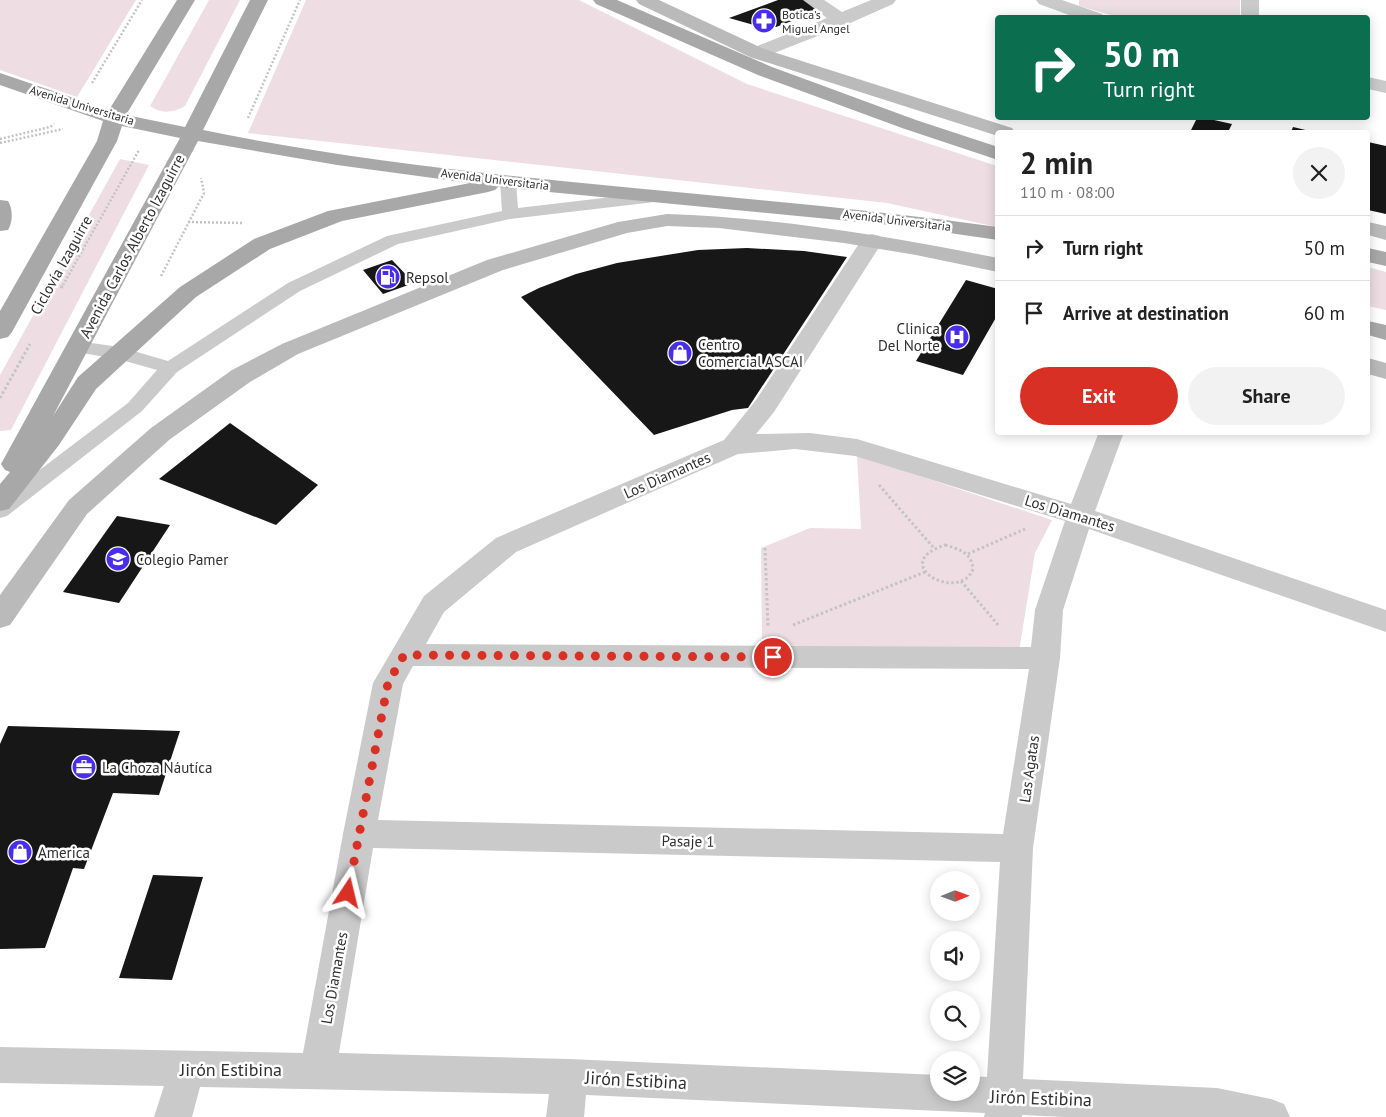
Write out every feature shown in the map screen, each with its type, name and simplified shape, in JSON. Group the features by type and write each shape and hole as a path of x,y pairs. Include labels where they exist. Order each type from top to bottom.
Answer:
{"main road":[{"path":"0,332 107,141 114,118 186,0"},
{"name":"Avenida Carlos Alberto Izaguirre","path":"0,490 192,135 259,0"},
{"path":"602,0 765,71 995,153"},
{"name":"Avenida Universitaria","path":"0,79 114,118 226,141 508,182 901,220 995,234"},
{"path":"0,502 50,439 87,383 188,292 262,244 336,216 508,182"},
{"path":"664,196 668,220"},
{"path":"0,206 0,225"},
{"path":"1370,256 1386,260"},
{"path":"1370,329 1386,333"}],"street":[{"path":"645,0 757,53 999,130"},
{"path":"812,0 842,20"},
{"path":"757,53 842,20 887,0"},
{"path":"1045,0 1088,15"},
{"path":"1250,0 1250,15"},
{"path":"1370,83 1386,87"},
{"name":"Avenida Universitaria","path":"0,617 78,507 160,434 241,376 290,349 359,319 495,265 602,233 668,220 776,227 872,241 995,264"},
{"path":"1370,229 1386,233"},
{"path":"733,446 765,406 872,241"},
{"path":"1370,367 1386,371"},
{"name":"Las Agatas","path":"1004,1107 1018,848 1045,658 1049,610 1080,516 1111,435"},
{"name":"Los Diamantes","path":"318,1070 359,834 388,683 434,604 506,545 733,446 764,440 826,441 857,448 1080,516 1386,621"},
{"path":"404,655 1045,658"},
{"name":"Pasaje 1","path":"359,834 1018,848"},
{"name":"Jirón Estibina","path":"0,1065 187,1070 318,1070 569,1077 1004,1107 1217,1106 1271,1117"},
{"path":"174,1117 187,1070"},
{"path":"565,1117 569,1077"}],"lane":[{"path":"508,182 510,214"},
{"path":"0,511 135,407 170,368 294,287 393,240 510,214 664,196"},
{"path":"77,347 120,353 170,368"}],"path":[{"path":"0,139 50,127 78,106 142,0"},
{"path":"157,284 204,193 198,161 242,131 300,0"},
{"name":"Ciclovía Izaguirre","path":"58,294 142,144"},
{"name":"Ciclovía Izaguirre","path":"0,398 34,337"},
{"path":"878,484 933,547"},
{"path":"968,554 1029,528"},
{"path":"945,545 958,548 968,554 973,562 973,571 967,578 961,581 945,583 933,579 925,572 922,564 922,557 926,551 933,547 945,545"},
{"path":"765,548 768,634"},
{"path":"786,627 925,572"},
{"path":"961,581 1003,631"}],"shaded area":[{"path":"0,0 136,0 77,97 0,70"},
{"path":"209,0 240,0 185,106 167,112 154,109 150,106"},
{"path":"306,0 579,0 747,84 995,165 995,227 887,203 248,133"},
{"path":"1079,0 1240,0 1240,15 1111,15 1079,6"},
{"path":"120,159 149,165 11,430 0,431 0,375"},
{"path":"1370,268 1386,272 1386,310 1370,306"},
{"path":"857,455 1052,520 1035,553 1019,651 762,645 761,548 810,528 861,529"}],"building":[{"path":"778,0 805,0 821,10 776,27 761,27 729,18"},
{"path":"1196,120 1214,120 1232,124 1229,130 1191,130"},
{"path":"1293,127 1306,130 1292,130"},
{"path":"1370,142 1386,146 1386,214 1370,210"},
{"name":"Centro Comercial ASCAI","path":"747,248 804,251 847,257 748,408 732,410 654,435 521,297 576,274 617,263 698,250"},
{"name":"Repsol","path":"392,260 414,283 383,294 363,270"},
{"name":"Clinica Del Norte","path":"966,280 995,288 995,319 963,375 916,361"},
{"path":"230,423 318,485 276,525 159,479"},
{"name":"Colegio Pamer","path":"117,516 170,525 119,603 63,592"},
{"path":"8,726 180,731 159,795 113,793 84,869 73,868 45,948 0,949 0,744"},
{"path":"153,875 203,877 172,980 119,978"}],"place":[{"name":"Botica's Miguel Angel","path":"764,21"},
{"name":"Repsol","path":"388,277"},
{"name":"Clinica Del Norte","path":"957,337"},
{"name":"Centro Comercial ASCAI","path":"680,353"},
{"name":"Colegio Pamer","path":"118,559"},
{"name":"La Choza Náutíca","path":"84,767"},
{"name":"America","path":"20,852"}],"route":[{"path":"348,893 388,683 404,655 773,657"}]}
